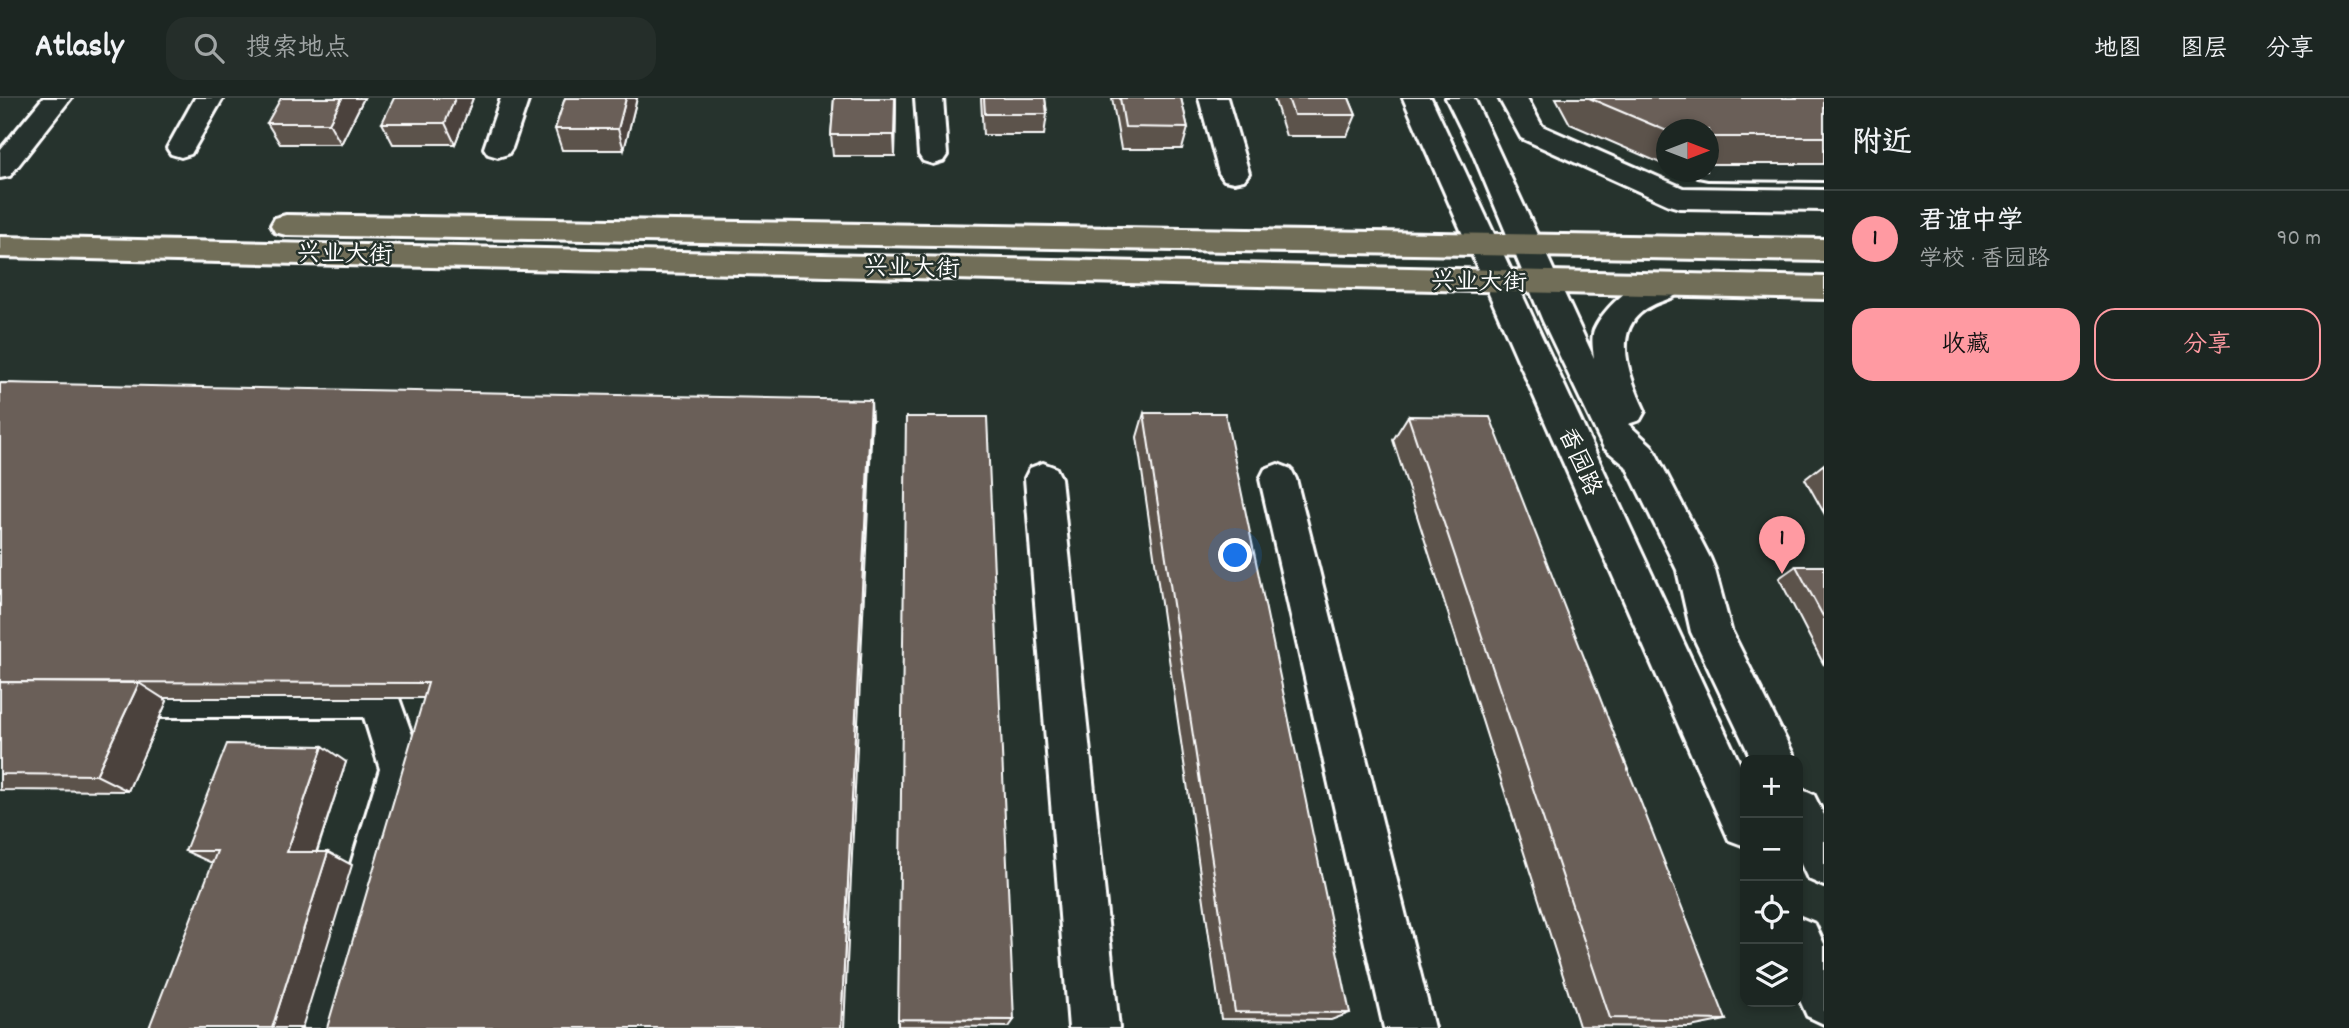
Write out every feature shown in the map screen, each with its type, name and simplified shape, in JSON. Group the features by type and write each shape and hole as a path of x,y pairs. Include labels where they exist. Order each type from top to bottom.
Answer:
{"main road":[{"name":"兴业大街","path":"0,221 1824,250"},
{"name":"兴业大街","path":"0,247 1824,288"}],"street":[{"path":"0,169 57,98"},
{"path":"181,148 209,98"},
{"path":"498,148 515,98"},
{"path":"929,98 933,155"},
{"path":"1213,98 1234,173"},
{"name":"香园路","path":"1417,98 1742,818"},
{"name":"香园路","path":"1460,98 1617,438 1639,456 1696,570 1711,632 1772,755"},
{"path":"1513,98 1531,132 1679,198 1824,200"},
{"path":"1719,170 1824,171"},
{"path":"1639,456 1640,435 1612,377 1609,333 1621,312 1637,299 1671,285"},
{"path":"1043,478 1094,1028"},
{"path":"1278,480 1409,1028"},
{"path":"69,698 379,698 402,769 326,1028"},
{"path":"1802,818 1824,863"},
{"path":"1800,944 1824,999"}],"building":[{"path":"281,98 342,98 329,123 267,123"},
{"path":"394,98 455,98 445,123 382,123"},
{"path":"565,98 626,98 618,129 555,129"},
{"path":"834,98 895,98 894,135 831,135"},
{"path":"984,98 1045,98 1047,114 985,114"},
{"path":"1120,98 1181,98 1188,128 1125,127"},
{"path":"1288,98 1349,98 1356,115 1294,115"},
{"path":"1589,98 1824,98 1824,137 1719,137 1719,119 1656,119 1656,126"},
{"path":"0,383 871,400 841,1028 327,1028 428,683 0,682"},
{"path":"1144,413 1225,413 1350,1013 1235,1012"},
{"path":"1408,416 1490,417 1726,1020 1610,1018"},
{"path":"906,417 987,417 1014,1020 898,1019"},
{"path":"1796,566 1824,566 1824,618"},
{"path":"0,682 139,683 96,775 0,774"},
{"path":"227,744 323,746 287,852 328,852 272,1028 149,1028 217,851 185,851"}],"place":[{"name":"君谊中学","path":"1782,574"}]}
